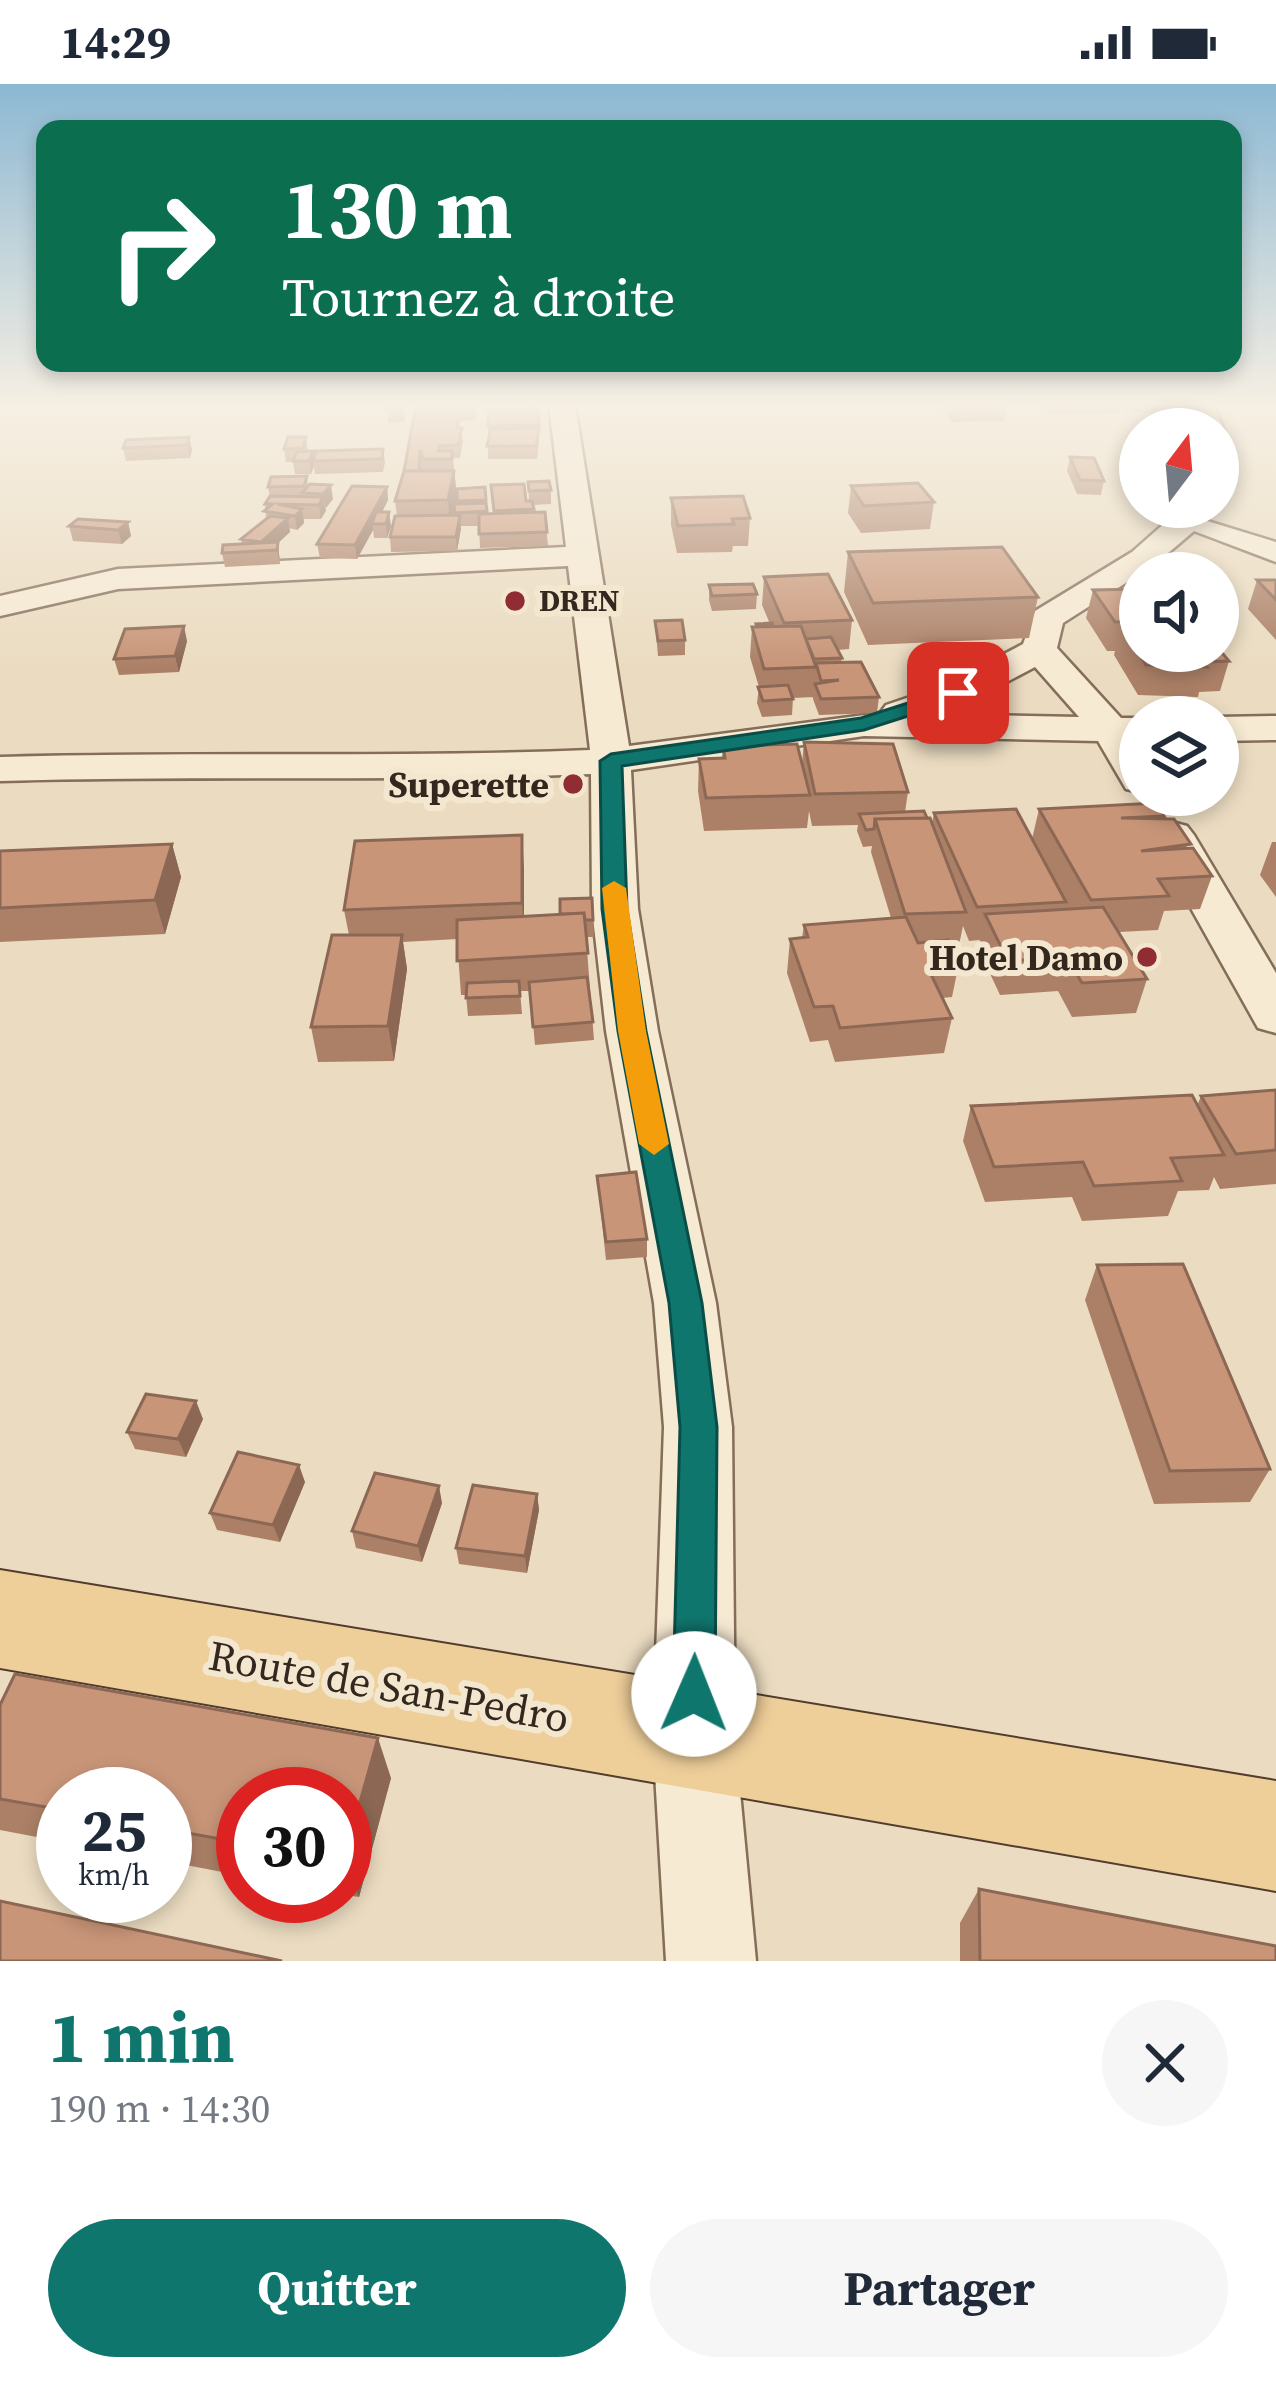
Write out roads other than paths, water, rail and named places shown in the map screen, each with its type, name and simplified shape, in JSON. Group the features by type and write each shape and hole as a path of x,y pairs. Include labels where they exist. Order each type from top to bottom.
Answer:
{"main road":[{"name":"Route de San-Pedro","path":"0,1619 1276,1835"}],"street":[{"path":"574,493 611,761 615,909 632,1031 686,1303 698,1427 694,1738 711,1961"},
{"path":"864,724 958,693 1040,650 1048,618 1207,528 1276,553"},
{"path":"0,605 118,579 583,556"},
{"path":"1040,650 1119,723"},
{"path":"0,769 145,763 394,770 611,761 864,724 1119,730"},
{"path":"1239,729 1276,728"},
{"path":"1161,816 1276,1016"}],"place":[{"name":"DREN","path":"515,601"},
{"name":"Superette","path":"573,784"},
{"name":"Hotel Damo","path":"1147,957"}]}
